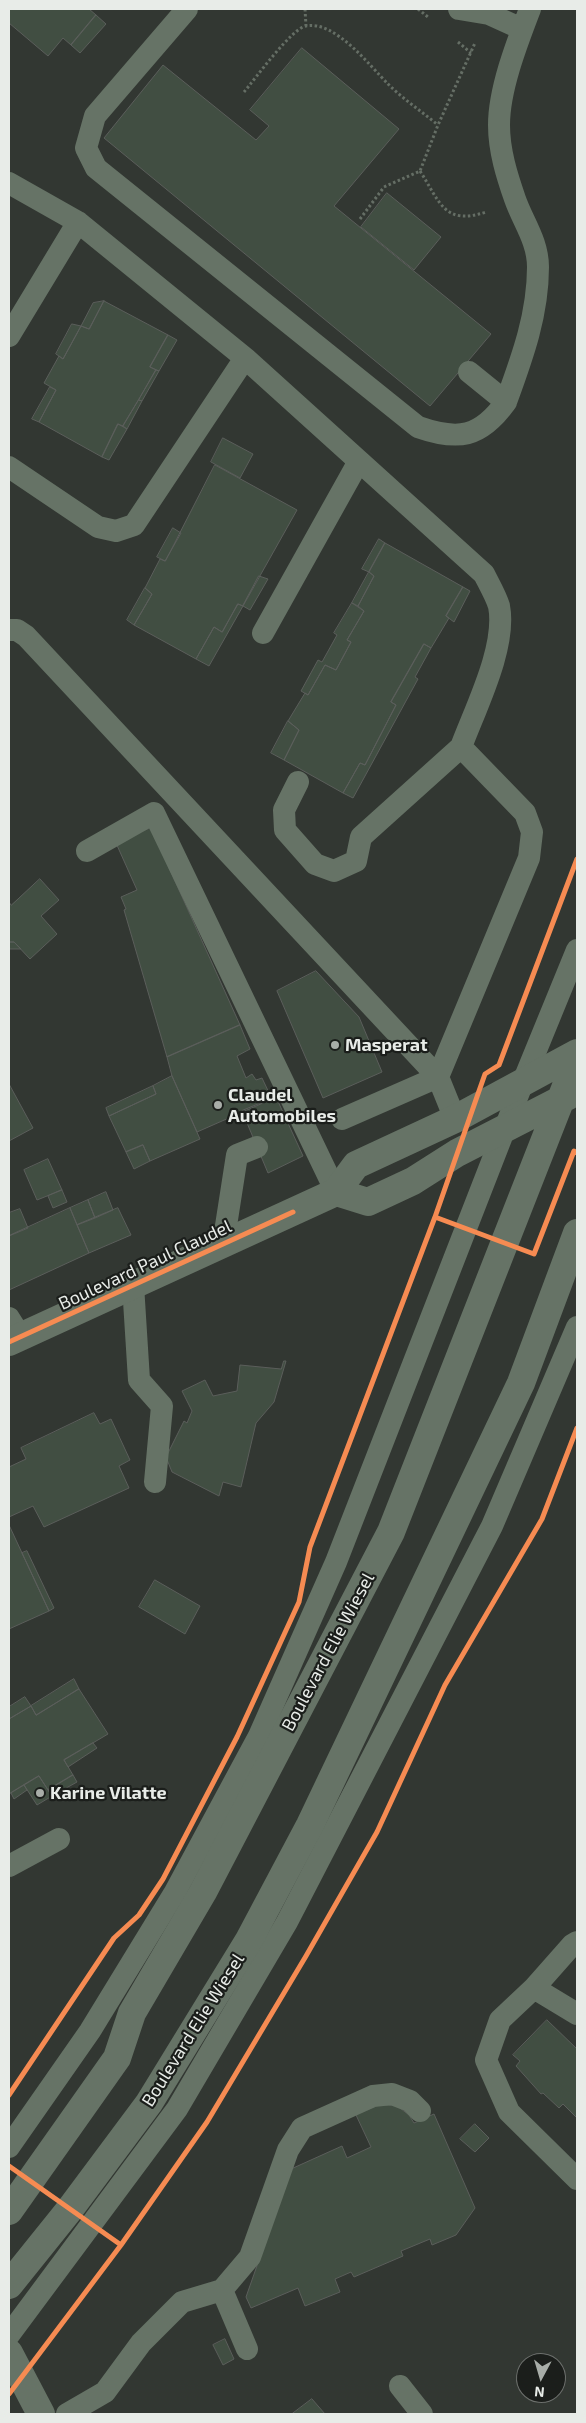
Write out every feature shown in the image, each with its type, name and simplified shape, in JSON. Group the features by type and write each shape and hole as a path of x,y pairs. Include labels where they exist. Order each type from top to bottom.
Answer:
{"street":[{"name":"Boulevard Paul Claudel","path":"13,1332 133,1286 336,1192 356,1166 455,1119 577,1053"},
{"name":"Boulevard Elie Wiesel","path":"9,2210 117,2058 132,2013 203,1892 390,1532 569,1095 577,1058"},
{"path":"336,1192 368,1202 413,1181 456,1152 569,1095"},
{"name":"Boulevard Elie Wiesel","path":"9,2285 70,2209 149,2103 249,1940 310,1825 521,1383 577,1233"},
{"path":"9,2353 41,2414"}],"lane":[{"path":"187,9 95,116 86,148 96,168 418,427 440,435 459,436 480,429 494,418 506,402 523,356 534,317 538,265 533,237 516,202 504,166 499,127 501,102 526,19 459,9"},
{"path":"9,183 78,222 245,358 484,574 499,606 499,635 490,669 461,747 361,837 356,861 334,872 315,864 285,830 284,810 298,782"},
{"path":"9,336 78,222"},
{"path":"9,467 98,527 116,531 134,525 245,358"},
{"path":"469,372 506,402"},
{"path":"262,633 359,461"},
{"path":"9,630 16,630 26,636 438,1077 455,1119"},
{"path":"342,1119 438,1077 529,858 532,832 525,813 461,747"},
{"path":"87,851 154,813 298,1130 336,1192"},
{"path":"9,2147 90,2032 170,1900 259,1736 336,1562 523,1082 577,950"},
{"path":"223,1245 237,1155 257,1147"},
{"path":"133,1286 139,1380 162,1406 155,1482"},
{"path":"9,2335 177,2109 287,1922 492,1526 577,1327"},
{"path":"9,1866 59,1839"},
{"path":"577,1942 572,1944 534,1988 500,2020 486,2060 509,2112 577,2179"},
{"path":"534,1988 577,2014"},
{"path":"67,2414 105,2392 142,2343 182,2302 222,2290 250,2257 288,2150 302,2128 373,2096 392,2094 410,2102 420,2111"},
{"path":"222,2290 247,2349"},
{"path":"400,2386 422,2414"}],"path":[{"path":"305,9 306,26"},
{"path":"360,219 384,187 420,171 438,125 489,14"},
{"path":"244,92 294,33 306,26 325,29 348,42 389,85 438,125"},
{"path":"420,171 442,205 450,213 460,218 472,217 516,202"}],"building":[{"path":"9,9 89,9 96,15 71,45 63,38 48,56 9,23"},
{"path":"96,15 106,24 80,53 71,45"},
{"path":"302,48 399,129 334,206 491,334 430,406 104,138 163,65 256,140 269,126 250,110"},
{"path":"387,193 441,237 414,270 361,227"},
{"path":"104,301 168,335 150,367 156,370 123,426 118,424 102,457 39,422 56,390 44,383 59,356 63,359 81,326 89,329"},
{"path":"104,301 89,329 81,326 93,303"},
{"path":"72,324 81,326 63,359 56,354"},
{"path":"168,335 177,340 159,371 150,367"},
{"path":"156,370 159,371 142,401 139,400"},
{"path":"50,387 56,390 39,422 32,419"},
{"path":"139,400 142,401 127,429 123,426"},
{"path":"118,424 127,429 109,460 102,457"},
{"path":"223,438 253,454 240,478 211,462"},
{"path":"215,465 297,510 243,606 238,604 222,632 214,627 196,659 134,625 152,594 145,588 160,559 165,561"},
{"path":"173,528 181,533 165,561 157,557"},
{"path":"379,539 385,543 369,572 362,569"},
{"path":"385,543 463,587 446,616 449,618 431,648 424,644 391,702 396,705 365,765 360,763 343,793 284,760 299,730 288,721 305,693 308,695 325,665 336,670 351,642 347,640 364,611 358,606 374,576 369,572"},
{"path":"369,572 374,576 358,606 352,603"},
{"path":"259,576 268,579 250,610 243,606"},
{"path":"463,587 470,591 454,622 446,616"},
{"path":"145,588 152,594 134,625 127,620"},
{"path":"352,603 364,611 347,640 351,642 336,670 325,665 308,695 301,691 318,660 322,662 337,635 334,633"},
{"path":"238,604 243,606 209,666 196,659 214,627 222,632"},
{"path":"424,644 431,648 415,677 418,679 353,798 343,793 360,763 365,765 396,705 391,702"},
{"path":"288,721 299,730 284,760 271,753"},
{"path":"151,828 240,1025 167,1057 121,897 137,890 116,843"},
{"path":"40,879 59,900 41,916 57,934 30,959 14,942 9,942 9,902 11,905"},
{"path":"9,942 14,942 21,949 9,949"},
{"name":"Masperat","path":"316,971 359,1017 382,1072 323,1098 277,991"},
{"path":"240,1025 250,1049 237,1056 246,1078 252,1074 256,1080 262,1078 272,1099 197,1132 172,1076 167,1057"},
{"path":"172,1076 200,1139 150,1161 143,1145 126,1152 109,1116 156,1094 153,1086"},
{"path":"9,1084 33,1128 9,1141"},
{"path":"153,1086 156,1094 109,1116 106,1108"},
{"path":"276,1097 303,1156 268,1173 242,1111"},
{"path":"143,1145 150,1161 134,1169 126,1152"},
{"path":"48,1159 62,1190 37,1200 24,1170"},
{"path":"62,1190 67,1202 53,1208 48,1196"},
{"path":"106,1192 113,1210 95,1218 88,1200"},
{"path":"88,1200 95,1218 77,1225 70,1208"},
{"path":"70,1208 89,1253 9,1290 9,1236"},
{"path":"118,1208 131,1235 89,1253 77,1225"},
{"path":"20,1209 28,1228 9,1236 9,1213"},
{"path":"284,1361 286,1361 274,1402 256,1423 241,1487 223,1482 219,1496 172,1472 166,1457 184,1421 187,1423 192,1411 182,1391 205,1380 213,1396 237,1391 240,1365 281,1369"},
{"path":"94,1413 100,1424 111,1419 130,1460 119,1466 129,1488 44,1527 33,1506 9,1517 9,1467 26,1459 21,1448"},
{"path":"9,1525 49,1611 9,1629"},
{"path":"27,1551 54,1608 49,1611 22,1553"},
{"path":"155,1580 200,1606 185,1634 139,1607"},
{"path":"74,1679 79,1689 36,1715 31,1706"},
{"path":"79,1689 108,1734 64,1760 73,1775 48,1790 39,1776 9,1794 9,1719 31,1706 36,1715"},
{"path":"25,1697 31,1706 9,1719 9,1707"},
{"path":"93,1743 97,1748 68,1767 64,1760"},
{"path":"73,1775 77,1782 52,1796 48,1790"},
{"name":"Karine Vilatte","path":"39,1776 52,1796 37,1805 24,1785"},
{"path":"24,1785 27,1790 14,1799 11,1793"},
{"path":"547,2020 577,2049 577,2118 563,2104 559,2108 543,2093 541,2094 516,2066 520,2061 513,2055"},
{"path":"379,2105 396,2105 409,2115 414,2123 434,2114 475,2208 456,2235 432,2245 430,2239 401,2251 403,2256 354,2277 351,2272 335,2279 340,2292 305,2306 298,2288 251,2308 246,2297 291,2169 342,2146 347,2158 371,2147 356,2115"},
{"path":"475,2124 489,2138 475,2152 460,2139"},
{"path":"225,2339 234,2359 223,2365 213,2345"},
{"path":"312,2399 325,2414 292,2414"}],"cycle path":[{"path":"9,2095 114,1938 139,1915 163,1879 237,1737 299,1602 310,1547 435,1217 485,1074 499,1065 577,859"},
{"path":"435,1217 534,1254 574,1151 577,1153"},
{"path":"9,1342 293,1212"},
{"path":"9,2394 121,2245 207,2122 306,1956 377,1832 445,1685 542,1519 577,1428"},
{"path":"9,2166 121,2245"}],"place":[{"name":"Masperat","path":"335,1045"},
{"name":"Claudel Automobiles","path":"218,1105"},
{"name":"Karine Vilatte","path":"40,1793"}]}
